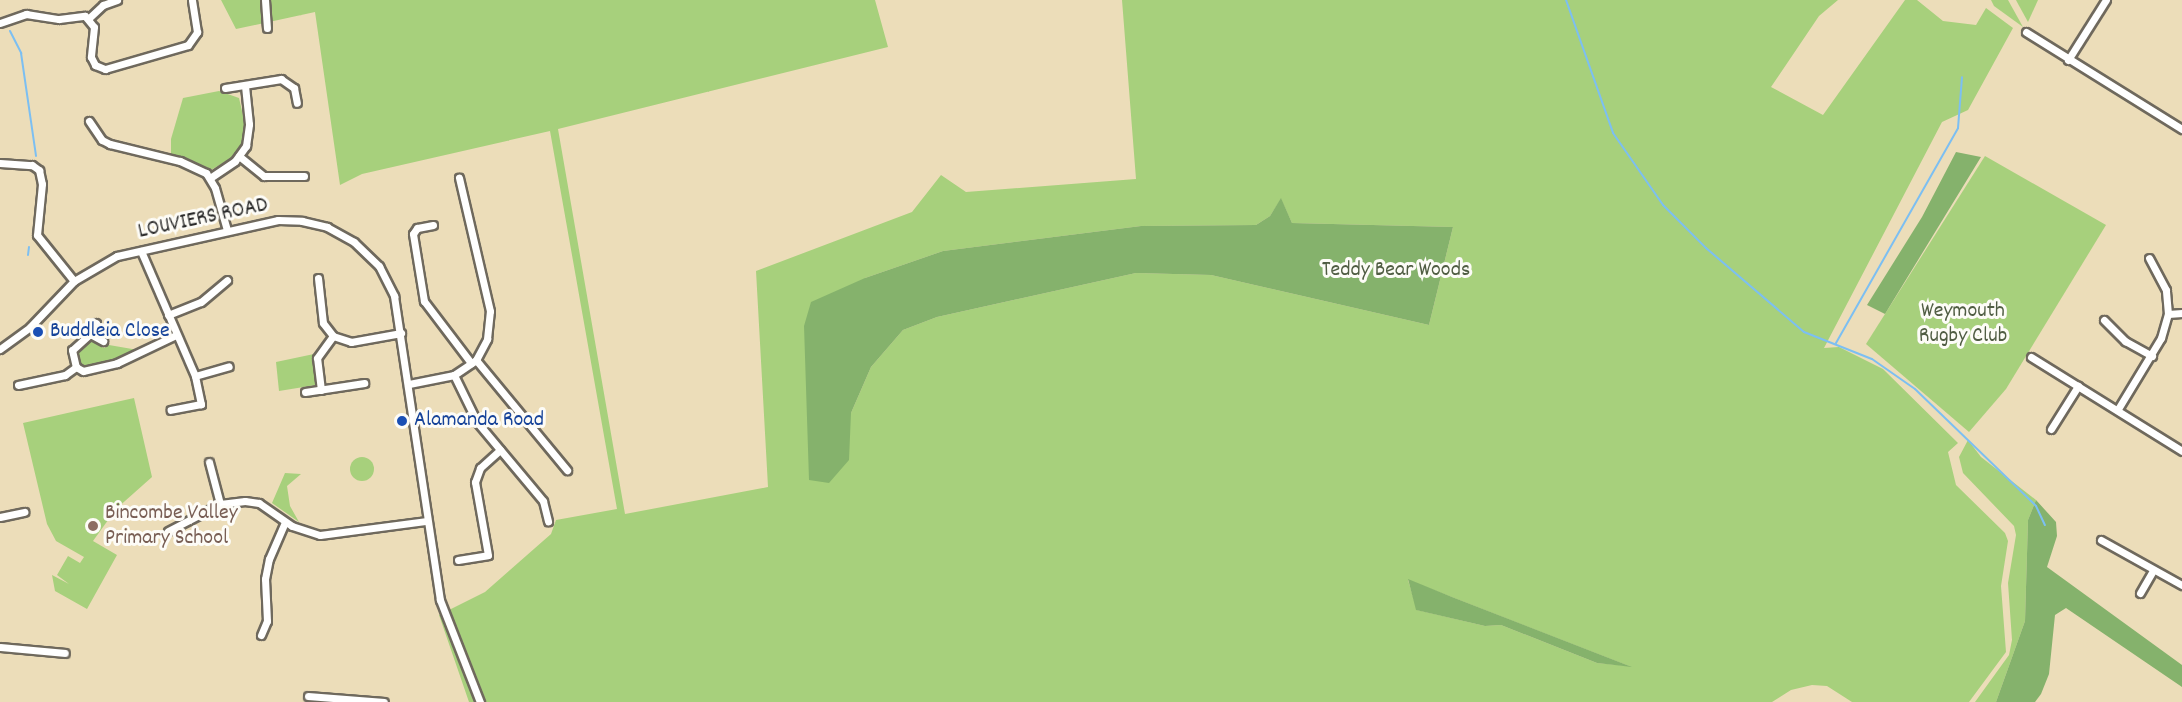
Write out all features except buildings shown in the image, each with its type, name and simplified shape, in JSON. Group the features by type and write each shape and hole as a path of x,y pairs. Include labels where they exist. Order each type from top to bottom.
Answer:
{"street":[{"path":"0,23 26,15 89,18 103,5 117,0"},
{"path":"89,18 95,30 91,57 105,69 188,45 197,32 192,0"},
{"path":"265,0 267,28"},
{"path":"2068,60 2106,0"},
{"path":"2026,32 2182,129"},
{"path":"225,88 286,80 294,88 297,102"},
{"path":"210,178 239,156 249,135 245,87"},
{"path":"89,121 102,141 180,161 210,178 227,230"},
{"path":"239,156 264,176 304,176"},
{"path":"0,163 35,166 39,170 42,184 39,242 74,281"},
{"path":"409,384 454,375 474,362 488,339 490,311 459,178"},
{"name":"LOUVIERS ROAD","path":"0,349 30,327 74,281 105,261 141,251 278,220 302,220 342,234 367,252 388,281 401,333 440,600 480,702"},
{"path":"433,225 417,228 413,234 424,301 567,470"},
{"path":"141,251 195,376 201,404 171,410"},
{"path":"2118,409 2152,356 2168,314 2166,290 2149,258"},
{"path":"318,278 323,322 333,336 351,342 401,333"},
{"path":"168,315 201,302 227,280"},
{"path":"2168,314 2182,313"},
{"path":"2104,320 2125,341 2152,356"},
{"path":"76,367 72,359 73,345 90,334 96,323"},
{"path":"90,334 103,341"},
{"path":"18,385 65,375 76,367 96,370 176,335"},
{"path":"321,390 317,358 333,336"},
{"path":"2031,357 2118,409 2182,451"},
{"path":"195,376 229,366"},
{"path":"454,375 477,422 543,501 548,521"},
{"path":"305,393 364,383"},
{"path":"2051,429 2078,386"},
{"path":"458,560 488,555 475,482 480,468 500,450"},
{"path":"209,462 220,504"},
{"path":"168,531 220,504 245,501 259,503 285,522 309,533 333,535 427,521"},
{"path":"0,517 24,512"},
{"path":"261,635 267,621 265,579 269,559 285,522"},
{"path":"2101,540 2152,572 2182,585"},
{"path":"2140,593 2152,572"},
{"path":"0,647 65,653"},
{"path":"308,696 384,702"}],"green space":[{"path":"221,0 875,0 888,47 558,129 625,514 768,487 756,271 912,212 941,175 966,192 1136,179 1122,0 1838,0 1819,16 1771,87 1823,115 1905,0 1917,0 1943,21 1976,25 1986,8 2013,28 1968,110 1942,122 1824,348 1839,347 1883,369 1958,443 1948,452 1956,485 2005,533 2008,541 2001,586 2006,652 1969,702 1852,702 1827,686 1812,685 1791,690 1772,702 469,702 439,615 485,592 551,534 556,520 617,509 550,131 362,174 340,185 315,12 236,29","holes":["1281,199 1292,223 1453,227 1429,325 1211,275 1136,273 937,317 903,330 871,367 851,413 865,278 943,251 1141,226 1256,225 1270,216","1408,580 1629,666 1597,663 1501,625 1485,626 1417,610"]},
{"path":"1991,0 2008,0 2023,27 1994,6"},
{"path":"2016,0 2038,0 2028,22 2017,2"},
{"path":"219,91 239,98 245,124 243,144 232,158 209,171 171,154 171,139 183,98"},
{"path":"1956,152 1981,157 1885,314 1867,305 1922,217"},
{"name":"Weymouth Rugby Club","path":"1985,156 2106,225 2006,389 1969,432 1866,344"},
{"name":"Teddy Bear Woods","path":"1281,198 1292,223 1453,227 1429,325 1211,275 1136,273 937,317 903,330 871,367 851,413 849,460 829,483 809,480 804,326 811,302 865,278 943,251 1141,226 1256,225 1270,216"},
{"path":"92,341 104,348 109,345 138,350 86,369 77,362 75,352 81,344"},
{"path":"314,354 316,385 279,391 276,362"},
{"path":"134,398 152,477 116,509 93,541 117,555 87,609 55,591 52,575 69,584 57,575 68,556 80,563 84,557 56,541 47,524 23,423"},
{"path":"1968,440 1981,457 2036,500 2028,520 2025,621 1996,702 1975,702 2009,655 2012,640 2008,583 2016,535 2014,526 1963,473 1959,457"},
{"path":"362,457 367,458 373,464 373,474 367,480 362,481 357,480 351,474 350,469 351,464 357,458"},
{"path":"285,473 301,474 287,486 290,506 299,522 272,503"},
{"path":"2036,500 2056,522 2057,536 2047,567 2182,665 2182,687 2066,608 2055,615 2049,674 2041,694 2035,702 1996,702 2025,621 2028,520"},
{"path":"1408,579 1632,667 1597,663 1501,625 1485,626 1416,610"}],"waterway":[{"path":"1566,0 1613,133 1663,205 1706,248 1804,332 1872,359 1915,389 2036,506 2045,525"},
{"path":"10,31 21,53 36,156"},
{"path":"1836,343 1958,128 1962,77"},
{"path":"28,255 29,247"}],"place":[{"name":"Buddleia Close","path":"38,332"},
{"name":"Alamanda Road","path":"402,421"},
{"name":"Bincombe Valley Primary School","path":"93,526"}]}
